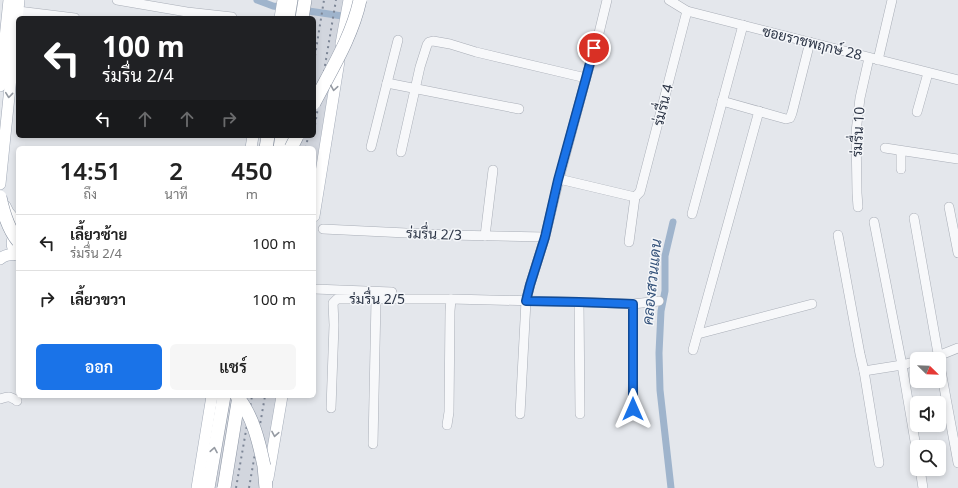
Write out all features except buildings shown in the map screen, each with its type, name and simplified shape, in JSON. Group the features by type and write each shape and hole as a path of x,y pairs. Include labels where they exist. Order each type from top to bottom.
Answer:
{"highway":[{"path":"288,16 291,0"},
{"path":"302,16 305,0"},
{"path":"316,99 344,46 352,27 360,0"},
{"path":"0,197 4,214 16,238"},
{"path":"208,488 224,398"},
{"path":"224,488 238,398"},
{"path":"239,398 252,421 259,442 264,466 266,488"}],"main road":[{"path":"0,18 2,0"},
{"path":"0,86 9,0"},
{"path":"18,16 19,0"},
{"path":"280,16 283,0"},
{"path":"316,204 348,3"},
{"path":"0,184 16,31"},
{"path":"0,197 8,212 16,222"},
{"path":"16,233 12,242 16,254"},
{"path":"0,259 9,255 16,255"},
{"path":"207,398 210,412"},
{"path":"197,488 212,398"},
{"path":"266,488 282,398"}],"street":[{"path":"117,0 187,12 223,16"},
{"path":"520,414 526,301 545,237 558,180 607,0"},
{"name":"ซอยราชพฤกษ์ 28","path":"669,0 686,11 928,73 958,79"},
{"name":"ร่มรื่น 10","path":"858,207 856,132 860,98 892,0"},
{"name":"ร่มรื่น 4","path":"629,242 636,197 640,192 686,11"},
{"path":"18,12 56,16"},
{"path":"692,214 743,25"},
{"path":"371,147 398,40"},
{"path":"401,152 420,67 429,42 432,41 450,44 476,52 586,78"},
{"path":"722,101 786,119 790,118 810,42"},
{"path":"917,112 928,73"},
{"path":"387,83 519,109"},
{"path":"693,350 759,112"},
{"path":"885,148 958,159"},
{"path":"901,151 901,169"},
{"path":"484,236 493,170"},
{"path":"558,180 636,197"},
{"path":"949,207 958,253"},
{"path":"914,218 938,352"},
{"path":"874,222 902,365 915,440"},
{"name":"ร่มรื่น 2/3","path":"323,229 545,237"},
{"path":"838,235 864,371 879,463"},
{"path":"316,289 392,292"},
{"name":"ร่มรื่น 2/5","path":"331,408 334,303 338,299 451,299 633,304 659,301"},
{"path":"447,425 451,299"},
{"path":"373,444 376,300"},
{"path":"579,302 580,414"},
{"path":"633,304 633,409"},
{"path":"698,334 812,304"},
{"path":"946,354 958,348"},
{"path":"864,371 910,363"},
{"path":"944,388 958,462"},
{"path":"0,399 10,396 17,401"},
{"path":"921,476 923,488"}],"shaded area":[{"path":"296,0 344,0 316,165 316,146 271,146 273,138 316,138 316,16 293,16"},
{"path":"230,398 277,398 261,488 215,488"}],"waterway":[{"path":"257,0 273,6 286,8"},
{"path":"302,10 349,17"},
{"name":"คลองสวนแดน","path":"671,488 660,390 659,353 661,311 665,291 665,256 673,222"}],"railway":[{"path":"316,50 324,0"},
{"path":"316,119 336,0"},
{"path":"294,146 296,138"},
{"path":"300,146 302,138"},
{"path":"306,146 308,138"},
{"path":"236,488 252,398"},
{"path":"249,488 265,398"}],"route":[{"path":"594,48 558,180 545,237 526,301 633,304 633,409"}]}
